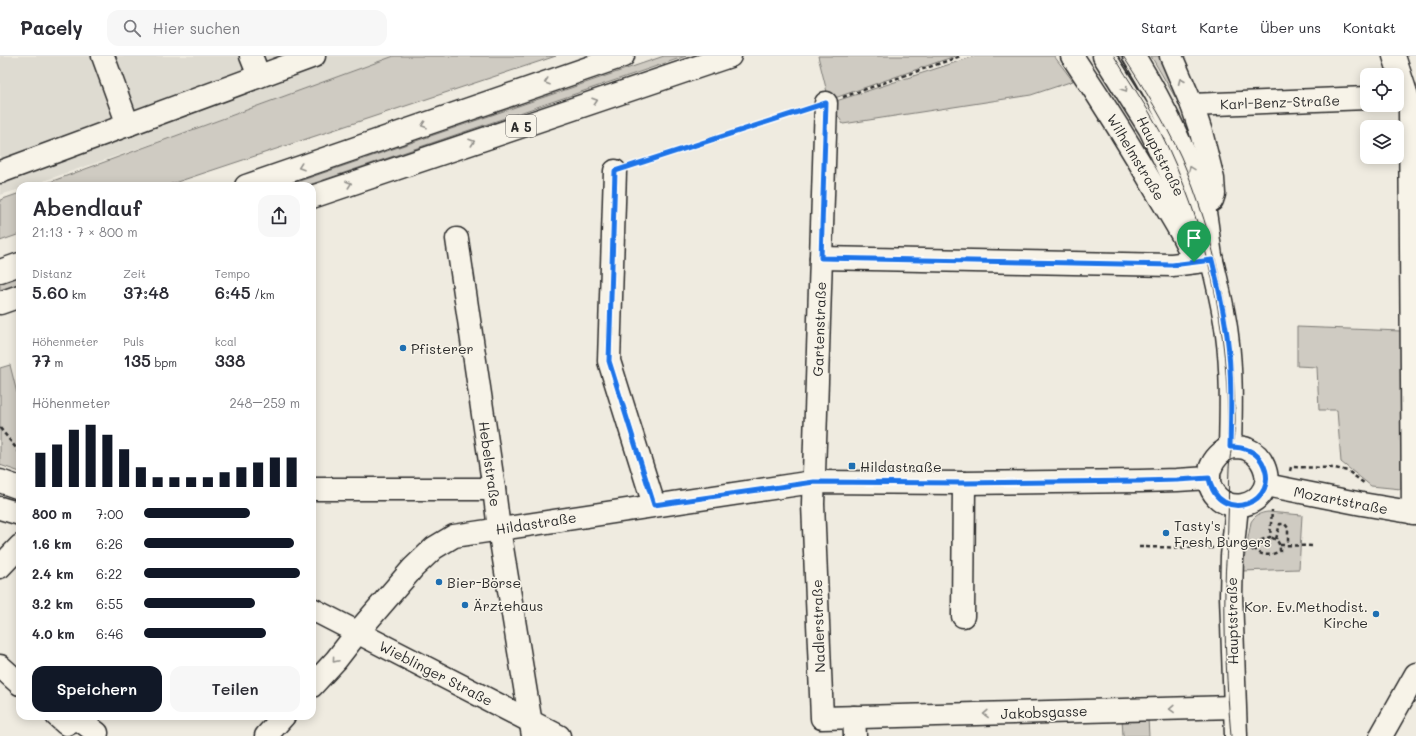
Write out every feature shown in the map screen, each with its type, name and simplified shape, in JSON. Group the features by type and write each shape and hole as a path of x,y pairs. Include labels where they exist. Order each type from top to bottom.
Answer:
{"main road":[{"path":"103,56 128,125"},
{"path":"251,56 259,76"},
{"path":"0,172 314,56"},
{"name":"A 5","path":"258,182 623,56"},
{"name":"A 5","path":"316,196 730,56"},
{"name":"Wilhelmstraße","path":"1072,56 1108,108 1189,247 1203,261"},
{"name":"Hauptstraße","path":"1104,56 1150,129 1203,261 1218,282 1227,335 1230,374 1230,447"},
{"name":"Hauptstraße","path":"1134,56 1156,93 1183,149 1204,206 1203,261"},
{"path":"1171,56 1192,105 1201,132 1213,179 1214,194 1212,200 1204,206"},
{"path":"1394,56 1410,110 1414,304 1415,513"},
{"name":"Karl-Benz-Straße","path":"1192,105 1360,98"},
{"name":"Gartenstraße","path":"814,482 826,103"},
{"path":"615,171 609,361 654,505"},
{"name":"Hebelstraße","path":"457,239 499,529 531,728"},
{"path":"821,258 1172,265 1203,261"},
{"path":"0,271 16,265"},
{"path":"0,303 16,297"},
{"path":"1230,447 1246,448 1259,457 1266,470 1266,485 1262,494 1255,500 1237,506 1229,504 1217,497 1211,488 1209,478 1211,465 1218,455 1230,447"},
{"name":"Hildastraße","path":"316,682 413,568 434,548 454,536 814,482 964,483 1168,481 1209,478"},
{"path":"0,481 16,487"},
{"name":"Nadlerstraße","path":"814,482 813,504 822,718 854,727"},
{"path":"963,616 964,483"},
{"name":"Mozartstraße","path":"1266,485 1415,513"},
{"path":"316,489 494,489"},
{"name":"Hauptstraße","path":"1236,736 1231,596 1232,556 1237,506"},
{"path":"0,508 16,513"},
{"path":"0,567 16,550"},
{"name":"Wieblinger Straße","path":"316,611 531,728 559,736"},
{"path":"0,666 16,680"},
{"path":"1381,736 1416,674"},
{"name":"Jakobsgasse","path":"854,727 1234,707"},
{"path":"62,720 66,724 73,720"},
{"path":"80,720 97,733"},
{"path":"266,736 280,720"}],"path":[{"path":"615,171 826,103 961,56"},
{"path":"0,428 16,448"},
{"path":"1276,539 1280,524 1285,524 1288,528 1288,546"},
{"path":"1254,548 1258,553 1264,555 1274,554 1280,551 1280,545 1276,539 1270,537"},
{"path":"1280,545 1313,546"},
{"path":"1139,547 1219,548"}],"shaded area":[{"path":"0,56 394,56 172,137 40,182 16,182 16,190 0,195"},
{"path":"394,56 556,56 177,182 50,182"},
{"path":"664,56 686,56 316,183 297,182"},
{"path":"818,56 955,56 829,100"},
{"path":"975,56 1054,56 1073,81 1031,95 843,124 830,103"},
{"path":"1110,56 1126,56 1138,75 1127,82"},
{"path":"1151,56 1160,56 1181,95 1175,97"},
{"path":"16,194 16,235 0,241 0,200"},
{"path":"16,277 16,284 0,290 0,283"},
{"path":"1297,327 1401,331 1401,489 1371,486 1341,462 1337,410 1319,410 1317,367 1297,366"},
{"path":"10,365 16,389 16,471 0,465 0,368"},
{"path":"1268,512 1302,515 1299,569 1242,571 1251,522 1258,515"},
{"path":"1122,718 1148,718 1149,736 1123,736"}],"tram line":[{"path":"1114,56 1160,131 1177,167 1203,241 1220,318 1225,357 1228,436"},
{"path":"1123,56 1154,105 1181,157 1204,219 1213,251 1226,316 1231,349 1235,415 1235,428 1229,468 1228,529 1225,571 1226,662 1231,736"}],"place":[{"name":"Pfisterer","path":"403,348"},
{"name":"Hildastraße","path":"852,466"},
{"name":"Tasty's Fresh Burgers","path":"1166,533"},
{"name":"Bier-Börse","path":"439,582"},
{"name":"Ärztehaus","path":"465,605"},
{"name":"Kor. Ev.Methodist. Kirche","path":"1376,614"}],"route":[{"path":"826,103 821,258 1172,265 1194,262 1212,260 1218,282 1228,346 1231,414 1230,447 1246,448 1259,457 1266,470 1266,485 1262,494 1255,500 1237,506 1229,504 1217,497 1211,488 1209,478 1140,481 964,483 814,482 654,505 609,361 615,171 826,103"}]}
